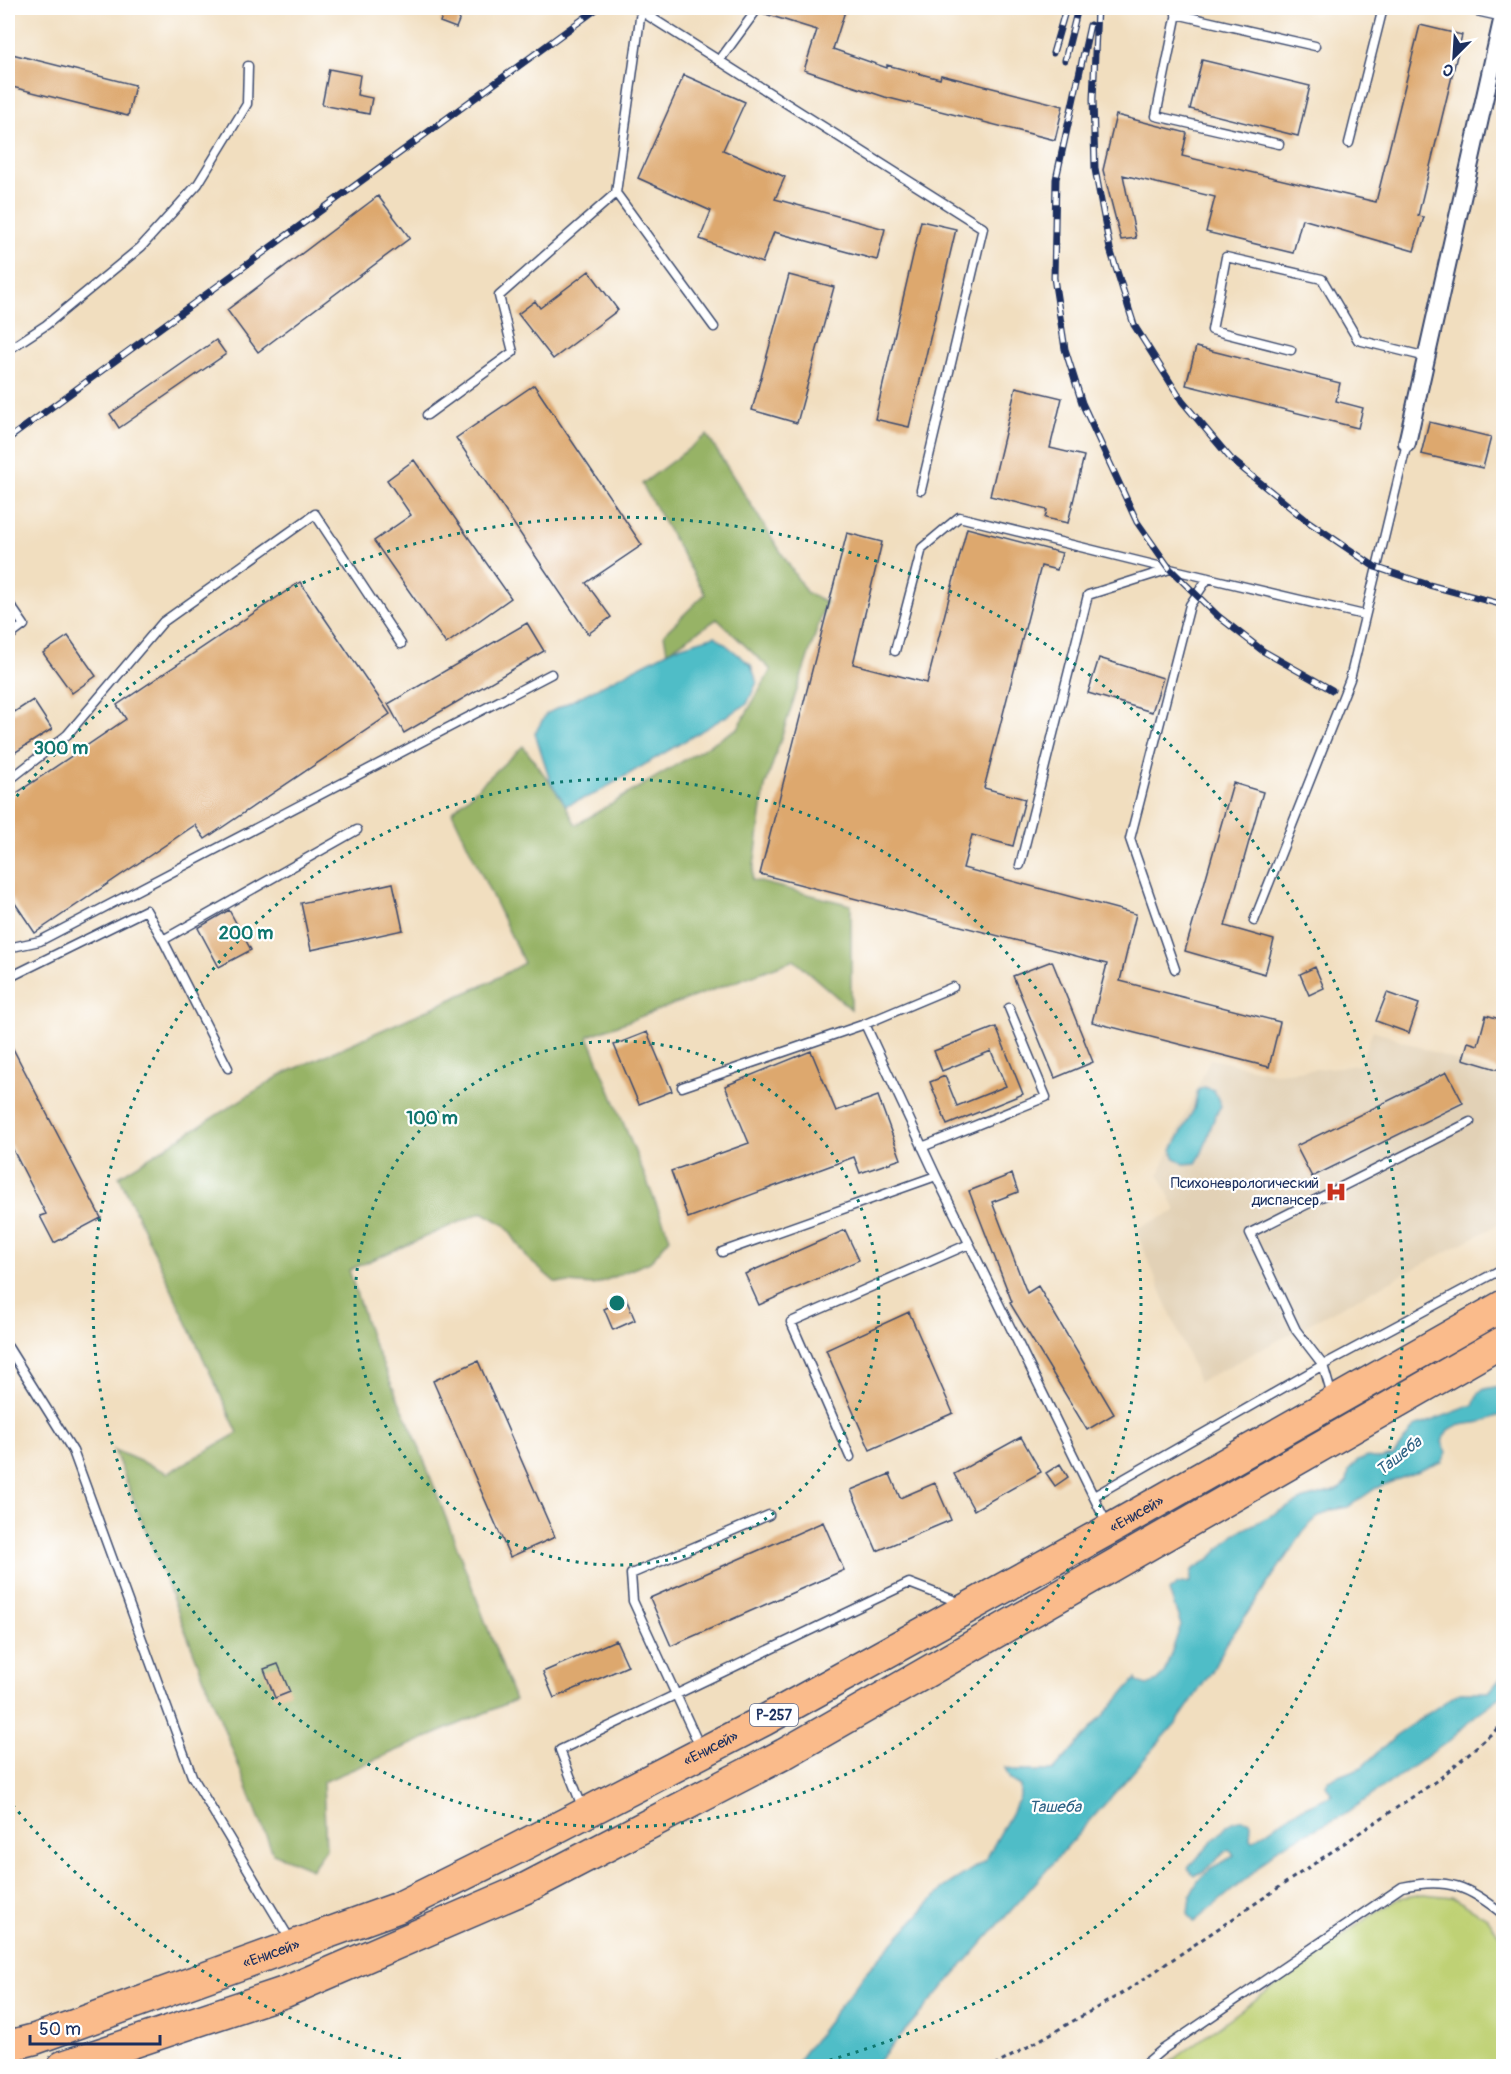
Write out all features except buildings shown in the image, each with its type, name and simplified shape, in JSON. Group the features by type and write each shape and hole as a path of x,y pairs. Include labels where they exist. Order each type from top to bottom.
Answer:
{"highway":[{"name":"«Енисей»","path":"8,2046 35,2039 397,1908 702,1752 970,1607 1503,1305"},
{"name":"Р-257","path":"63,2067 285,1992 526,1888 794,1748 1503,1341"}],"street":[{"path":"1407,444 1499,53 1503,14"}],"lane":[{"path":"719,61 758,8"},
{"path":"1349,142 1383,8"},
{"path":"1463,8 1503,14"},
{"path":"427,415 513,352 499,296 616,193 638,9 982,228 921,490"},
{"path":"1280,144 1156,116 1177,11 1315,46"},
{"path":"8,350 46,325 141,247 198,184 247,104 248,66"},
{"path":"616,193 714,327"},
{"path":"1291,350 1212,330 1227,256 1322,279 1358,340 1426,357"},
{"path":"1254,921 1350,679 1407,444"},
{"path":"8,781 67,735 163,622 315,514 401,644"},
{"path":"895,651 922,548 959,518 1364,615"},
{"path":"1020,865 1088,595 1170,569"},
{"path":"1174,969 1130,839 1190,605 1208,578"},
{"path":"8,602 24,625 8,637"},
{"path":"8,948 40,941 551,674"},
{"path":"163,940 357,830"},
{"path":"8,978 146,910 228,1068"},
{"path":"682,1087 865,1023 953,987"},
{"path":"922,1147 1046,1098 1009,1008"},
{"path":"865,1023 936,1176 1110,1529"},
{"path":"1333,1402 1323,1365 1296,1330 1250,1233 1470,1122"},
{"path":"722,1252 936,1176"},
{"path":"850,1457 791,1322 969,1244"},
{"path":"1094,1496 1323,1365 1503,1268"},
{"path":"8,1347 73,1451 192,1776 294,1946"},
{"path":"702,1752 633,1601 631,1574 769,1515"},
{"path":"584,1813 560,1750 909,1583 970,1607"},
{"path":"1143,2067 1161,2050 1402,1887 1428,1881 1458,1885 1482,1898 1503,1915"}],"path":[{"path":"994,2067 1146,1977 1439,1779 1503,1723"}],"shaded area":[{"name":"Психоневрологический диспансер","path":"1373,1030 1503,1078 1503,1222 1199,1382 1135,1229 1176,1211 1159,1174 1210,1059 1275,1073 1359,1065"}],"green space":[{"path":"707,435 806,592 826,602 765,787 752,880 851,905 851,1009 794,960 588,1036 670,1238 650,1262 594,1285 555,1282 528,1259 505,1225 482,1212 349,1270 370,1336 416,1439 515,1700 323,1782 326,1849 312,1869 273,1853 114,1450 168,1473 238,1433 119,1176 281,1075 490,982 524,963 452,812 523,746 562,799 576,825 738,728 771,670 717,619 667,652 664,634 705,594 642,484"},
{"path":"1423,1894 1452,1897 1487,1918 1503,1940 1503,2066 1165,2066 1367,1918 1400,1898"}],"water":[{"path":"715,636 751,665 757,682 747,704 595,794 566,805 551,783 535,733 546,714 675,648"},
{"path":"1204,1087 1214,1090 1221,1106 1196,1163 1184,1164 1174,1157 1172,1150 1194,1109 1198,1090"},
{"name":"Ташеба","path":"1503,1385 1503,1415 1453,1427 1442,1442 1447,1452 1442,1462 1376,1488 1348,1507 1331,1510 1317,1518 1305,1529 1227,1643 1212,1671 1177,1722 874,2066 794,2066 866,1972 944,1887 985,1861 1020,1797 1020,1786 1010,1780 1005,1768 1016,1771 1053,1771 1136,1679 1137,1682 1147,1685 1158,1681 1165,1671 1181,1625 1169,1591 1178,1584 1190,1582 1192,1570 1211,1558 1234,1534 1304,1499 1338,1490 1347,1482 1349,1470 1358,1461 1368,1457 1380,1459 1393,1456 1414,1427 1473,1405 1479,1393 1485,1389"},
{"path":"1503,1675 1503,1695 1476,1715 1450,1740 1344,1815 1280,1846 1253,1873 1194,1922 1188,1914 1190,1896 1198,1881 1211,1868 1234,1856 1229,1849 1202,1872 1194,1875 1188,1868 1228,1825 1240,1820 1251,1823 1250,1839 1252,1841 1296,1811 1332,1795 1326,1785 1328,1780 1362,1767 1396,1735 1460,1692 1489,1692"}],"railway":[{"path":"8,439 598,8"},
{"path":"1053,53 1066,8"},
{"path":"1065,60 1078,8"},
{"path":"1097,8 1093,99 1095,169 1110,249 1134,325 1182,401 1231,459 1306,520 1375,567 1429,585 1504,605"},
{"path":"1090,25 1056,179 1054,278 1065,349 1082,403 1137,522 1170,569 1218,616 1263,651 1332,690"}],"place":[{"name":"Психоневрологический диспансер","path":"1336,1192"}]}
